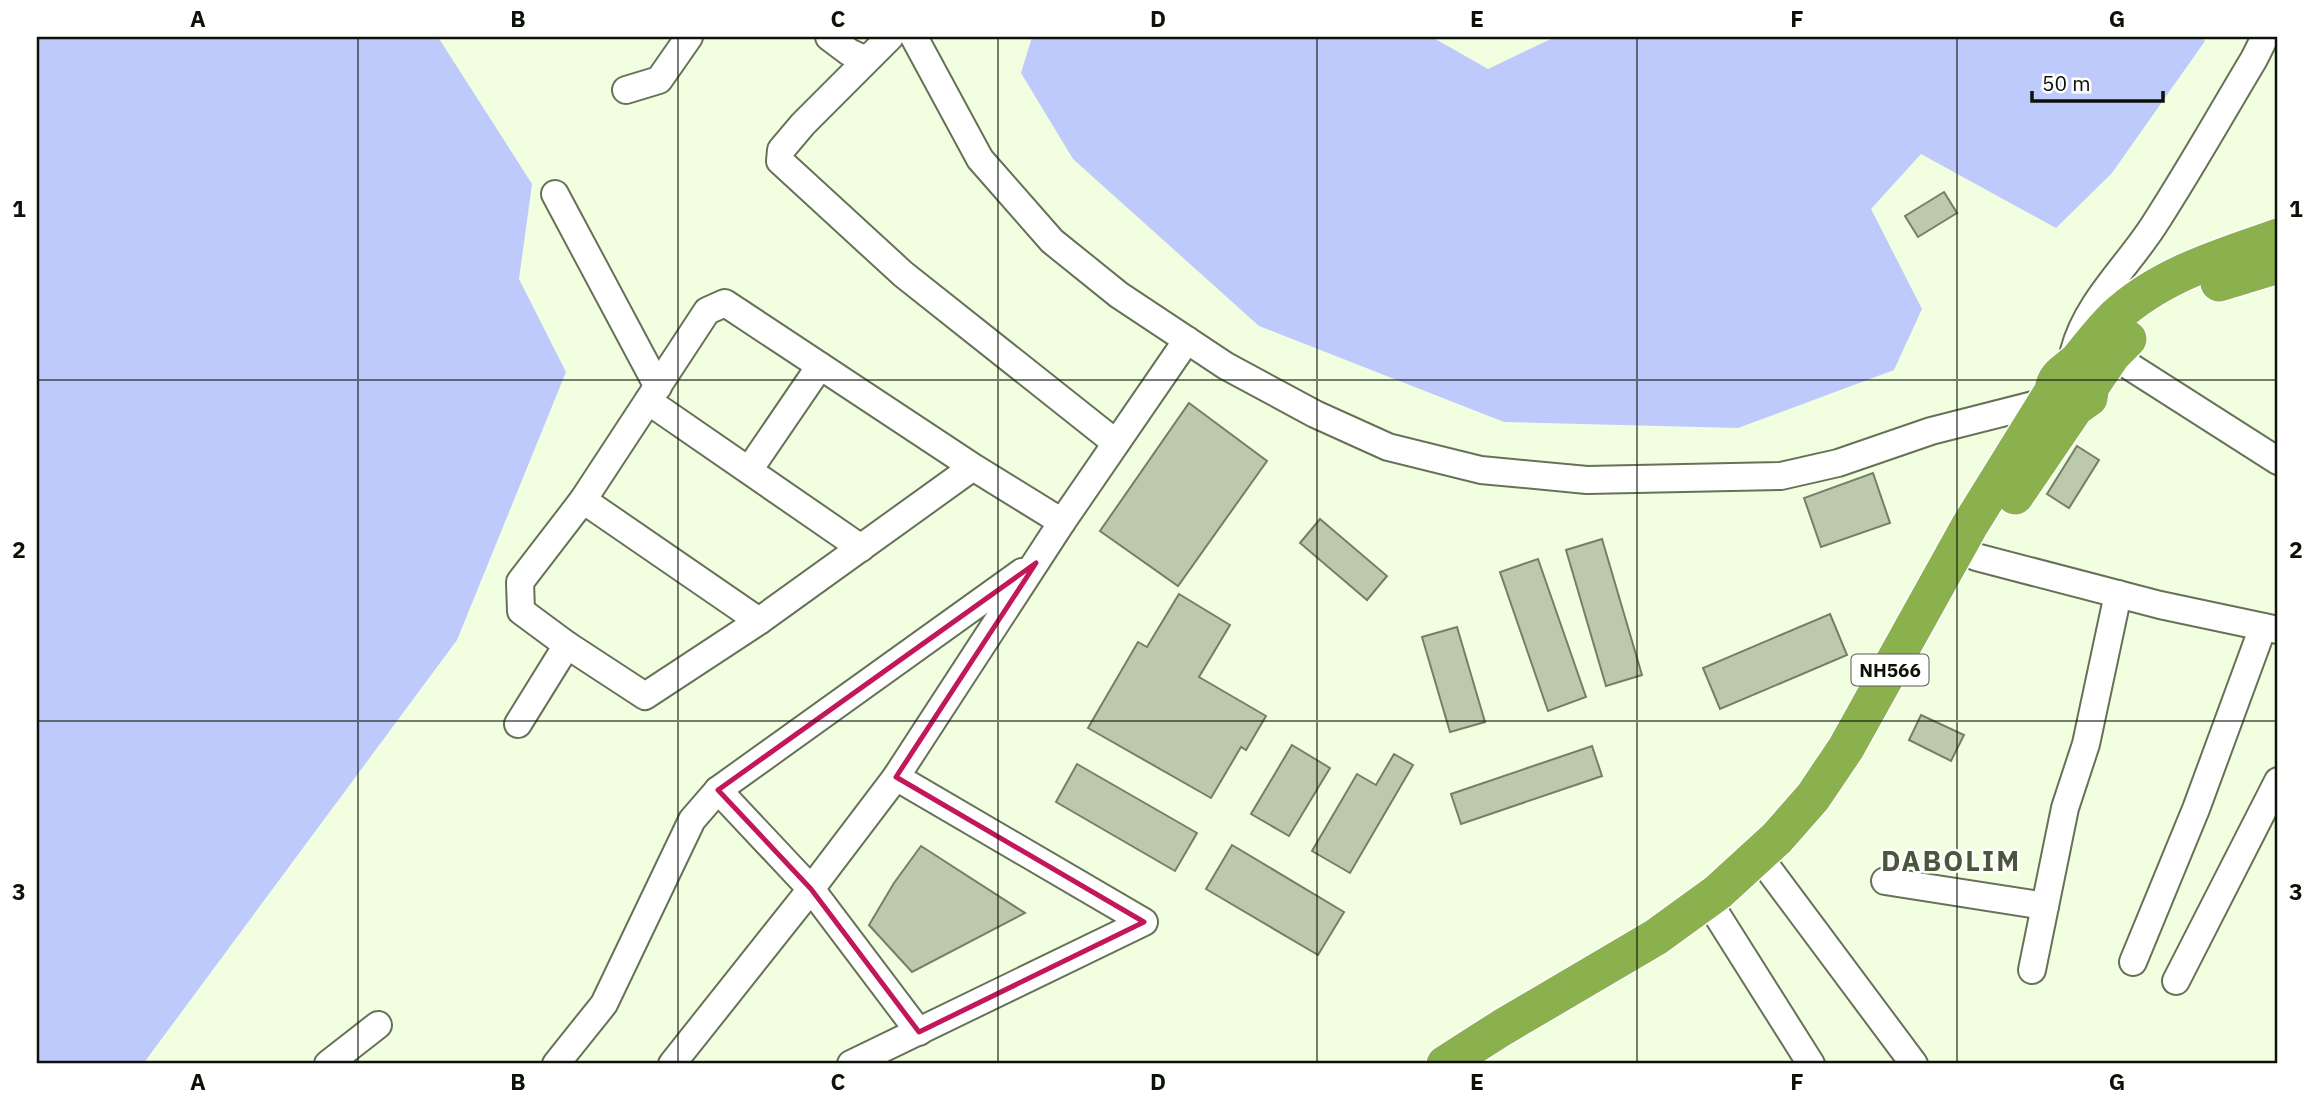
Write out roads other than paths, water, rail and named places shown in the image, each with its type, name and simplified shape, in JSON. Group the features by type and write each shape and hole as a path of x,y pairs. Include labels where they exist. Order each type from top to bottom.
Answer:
{"highway":[{"name":"NH566","path":"1446,1064 1503,1027 1656,937 1718,892 1777,838 1812,797 1846,748 1970,525 2067,391 2115,317 2158,285 2199,265 2278,237"},
{"name":"NH566","path":"1476,1064 1614,985 1686,939 1770,872 1814,828 1848,785 1884,726 2067,391 2163,310 2224,282 2278,265"}],"street":[{"path":"626,90 659,80 689,37"},
{"path":"829,37 849,52 866,60"},
{"path":"890,37 803,124 780,150 780,161 903,274 1116,443"},
{"path":"915,37 980,159 1052,241 1119,295 1186,340 1226,366 1315,414 1388,447 1481,470 1587,480 1781,476 1838,463 1931,431 2067,391 2077,339 2102,294 2153,227 2265,37"},
{"path":"555,194 653,394 749,470 861,548"},
{"path":"973,467 759,621 645,696 521,611 520,582 583,500 707,311 725,303 973,467 1062,522"},
{"path":"672,1064 811,890 896,777 1062,522 1186,340"},
{"path":"2112,355 2278,461"},
{"path":"749,470 820,366"},
{"path":"583,500 759,621"},
{"path":"1976,557 2118,594 2270,628 2133,962"},
{"path":"556,1064 604,1004 692,820 718,790 1036,562"},
{"path":"2032,970 2065,808 2086,744 2118,594"},
{"path":"518,724 567,645"},
{"path":"851,1064 1144,922 896,777"},
{"path":"2176,981 2278,781"},
{"path":"718,790 811,890 919,1032"},
{"path":"1770,872 1914,1064"},
{"path":"1885,881 2045,906"},
{"path":"1717,915 1811,1064"},
{"path":"328,1064 378,1025"}],"district":[{"name":"DABOLIM","path":"1951,861"}]}
